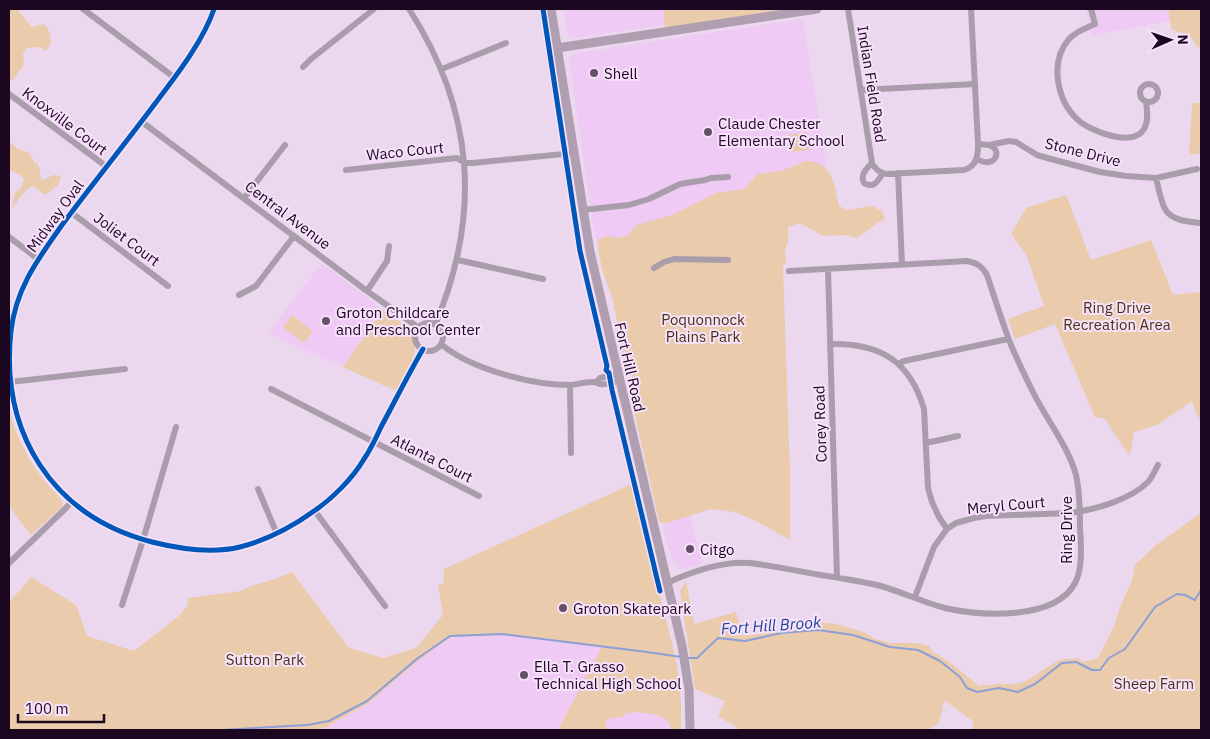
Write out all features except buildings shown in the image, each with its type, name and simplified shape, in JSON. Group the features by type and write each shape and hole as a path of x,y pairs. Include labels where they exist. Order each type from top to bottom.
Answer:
{"main road":[{"name":"Fort Hill Road","path":"551,9 592,265 683,652 689,689 690,730"},
{"path":"557,48 817,9"}],"street":[{"path":"83,9 174,78"},
{"name":"Midway Oval","path":"214,9 193,50 174,78 38,259 23,287 15,312 10,344 10,382 16,415 28,446 48,477 71,502 98,520 122,532 143,540 172,547 197,550 238,547 277,534 315,511 347,482 364,461 423,349"},
{"path":"303,67 374,9"},
{"path":"409,9 442,69 459,128 465,163 466,194 458,260 436,325"},
{"name":"Indian Field Road","path":"848,9 872,163 875,168 883,174 964,170 972,166 977,159 990,163 996,157 996,149 989,145"},
{"path":"971,9 978,144 977,159"},
{"path":"1090,9 1095,24 1076,33 1069,39 1060,58 1057,71 1058,80 1066,103 1078,120 1090,128 1103,133 1128,137 1141,133 1144,128 1147,118 1146,102"},
{"path":"442,69 506,42"},
{"path":"861,90 975,84"},
{"name":"Knoxville Court","path":"9,94 107,167"},
{"name":"Central Avenue","path":"142,122 419,328"},
{"name":"Stone Drive","path":"978,144 989,145 1009,141 1016,142 1040,156 1100,172 1126,176 1156,178 1197,169"},
{"path":"244,198 285,145"},
{"name":"Waco Court","path":"346,170 457,158 465,163 574,154"},
{"name":"Indian Field Road","path":"872,163 863,175 864,183 869,186 875,184 883,174"},
{"path":"898,173 902,264"},
{"path":"582,210 630,205 649,199 680,184 728,176"},
{"path":"1156,178 1165,209 1172,216 1186,222 1201,223"},
{"name":"Joliet Court","path":"72,213 168,286"},
{"path":"239,295 256,286 294,236"},
{"path":"9,237 38,259"},
{"path":"367,291 387,261 390,246"},
{"path":"654,268 674,259 728,260"},
{"path":"458,260 543,279"},
{"name":"Ring Drive","path":"667,583 707,568 739,563 762,565 879,586 944,608 998,614 1017,613 1051,605 1065,596 1076,583 1080,563 1080,512 1076,474 1069,455 1043,412 1022,370 1008,338 987,275 982,267 975,262 967,261 789,271"},
{"name":"Corey Road","path":"828,269 837,577"},
{"path":"426,323 436,325 442,333 441,344 436,349 423,349 418,345 416,333 426,323"},
{"path":"898,364 904,361 1008,338"},
{"path":"441,344 449,351 476,365 529,380 570,385 596,382 602,384 619,378"},
{"path":"831,344 849,344 881,353 898,364 910,378 920,397 924,410 928,488 932,502 947,529 934,547 914,597"},
{"path":"10,382 125,369"},
{"path":"570,385 571,453"},
{"name":"Atlanta Court","path":"271,389 479,496"},
{"path":"122,605 176,427"},
{"path":"926,443 958,436"},
{"name":"Meryl Court","path":"947,529 956,523 974,518 1080,512 1103,506 1135,491 1149,481 1158,465"},
{"path":"258,489 277,534"},
{"path":"9,563 71,502"},
{"path":"315,511 385,606"}],"shaded area":[{"path":"563,9 663,9 665,25 573,38 567,32"},
{"path":"1085,9 1168,9 1170,21 1108,32 1093,37"},
{"name":"Claude Chester Elementary School","path":"803,19 834,214 601,261 593,223 570,57 577,53"},
{"name":"Groton Childcare and Preschool Center","path":"322,263 383,310 343,367 268,333"},
{"path":"690,515 702,564 678,570 672,560 663,526"},
{"name":"Ella T. Grasso Technical High School","path":"504,635 676,659 681,703 681,730 309,730 325,727 451,637"}],"green space":[{"path":"9,9 18,9 32,27 44,24 51,37 46,51 40,47 26,48 23,54 24,64 13,80 9,80"},
{"path":"663,9 818,9 666,28 664,27"},
{"path":"1168,9 1201,9 1201,47 1198,48 1190,35 1172,30"},
{"path":"1192,103 1201,103 1201,153 1189,155"},
{"path":"807,132 809,150 791,152 789,135"},
{"path":"9,141 18,149 29,153 39,167 41,180 53,175 61,177 58,185 45,195 34,186 30,188 22,195 13,208 15,193 21,188 24,179 20,174 9,170"},
{"name":"Poquonnock Plains Park","path":"806,161 822,165 827,170 834,183 839,206 847,210 872,206 882,211 885,219 857,238 844,235 823,236 800,223 788,227 788,240 785,250 786,264 783,265 790,474 790,540 758,522 735,512 711,509 664,524 659,521 630,394 632,376 624,359 613,300 602,269 598,248 599,239 607,236 616,238 627,236 637,225 672,215 716,193 745,189 757,174 781,171"},
{"name":"Ring Drive Recreation Area","path":"1066,195 1091,260 1151,240 1173,295 1201,292 1201,420 1192,401 1157,425 1134,432 1130,455 1105,419 1095,417 1055,324 1015,339 1008,319 1044,306 1026,254 1011,234 1026,208"},
{"path":"383,310 405,326 411,332 414,339 414,354 408,370 396,391 343,367"},
{"path":"292,315 313,331 304,343 283,327"},
{"path":"9,409 18,437 32,463 63,502 62,507 31,535 9,506"},
{"name":"Sutton Park","path":"632,484 676,659 681,703 681,730 673,730 665,719 655,715 626,713 622,717 607,720 606,730 558,730 602,647 504,635 451,637 419,660 369,703 325,728 309,730 9,730 9,603 31,577 76,605 87,636 134,651 179,616 187,606 188,598 241,591 292,572 349,648 383,658 416,648 443,615 438,585 443,584 444,569"},
{"name":"Sheep Farm","path":"1201,513 1201,730 971,730 974,722 944,700 939,722 926,730 741,730 718,716 725,701 695,689 680,591 686,581 694,624 736,612 743,636 792,630 809,622 836,624 864,632 875,639 891,643 916,643 929,646 933,652 948,661 979,686 1015,684 1024,682 1059,660 1078,658 1083,662 1098,658 1114,627 1132,580 1135,565 1156,545"}],"waterway":[{"name":"Fort Hill Brook","path":"688,658 697,658 718,638 745,641 782,633 818,630 853,635 890,647 918,650 940,661 960,677 967,688 977,692 999,688 1018,692 1035,684 1062,663 1076,662 1092,670 1100,670 1109,658 1125,649 1155,607 1177,594 1185,595 1195,600 1201,590"},
{"name":"Fort Hill Brook","path":"222,730 307,725 329,721 367,701 418,658 450,636 502,634 681,657"}],"cycle path":[{"path":"214,9 204,32 183,66 62,225 29,275 18,301 11,331 10,368 14,403 24,436 40,465 61,491 86,512 117,530 152,542 196,550 229,549 260,541 306,517 348,481 369,451 423,349"},
{"path":"543,9 580,251 607,366 606,370 609,373 660,591"}],"place":[{"name":"Shell","path":"594,73"},
{"name":"Claude Chester Elementary School","path":"708,132"},
{"name":"Groton Childcare and Preschool Center","path":"326,321"},
{"name":"Citgo","path":"690,549"},
{"name":"Groton Skatepark","path":"563,608"},
{"name":"Ella T. Grasso Technical High School","path":"524,675"}]}
